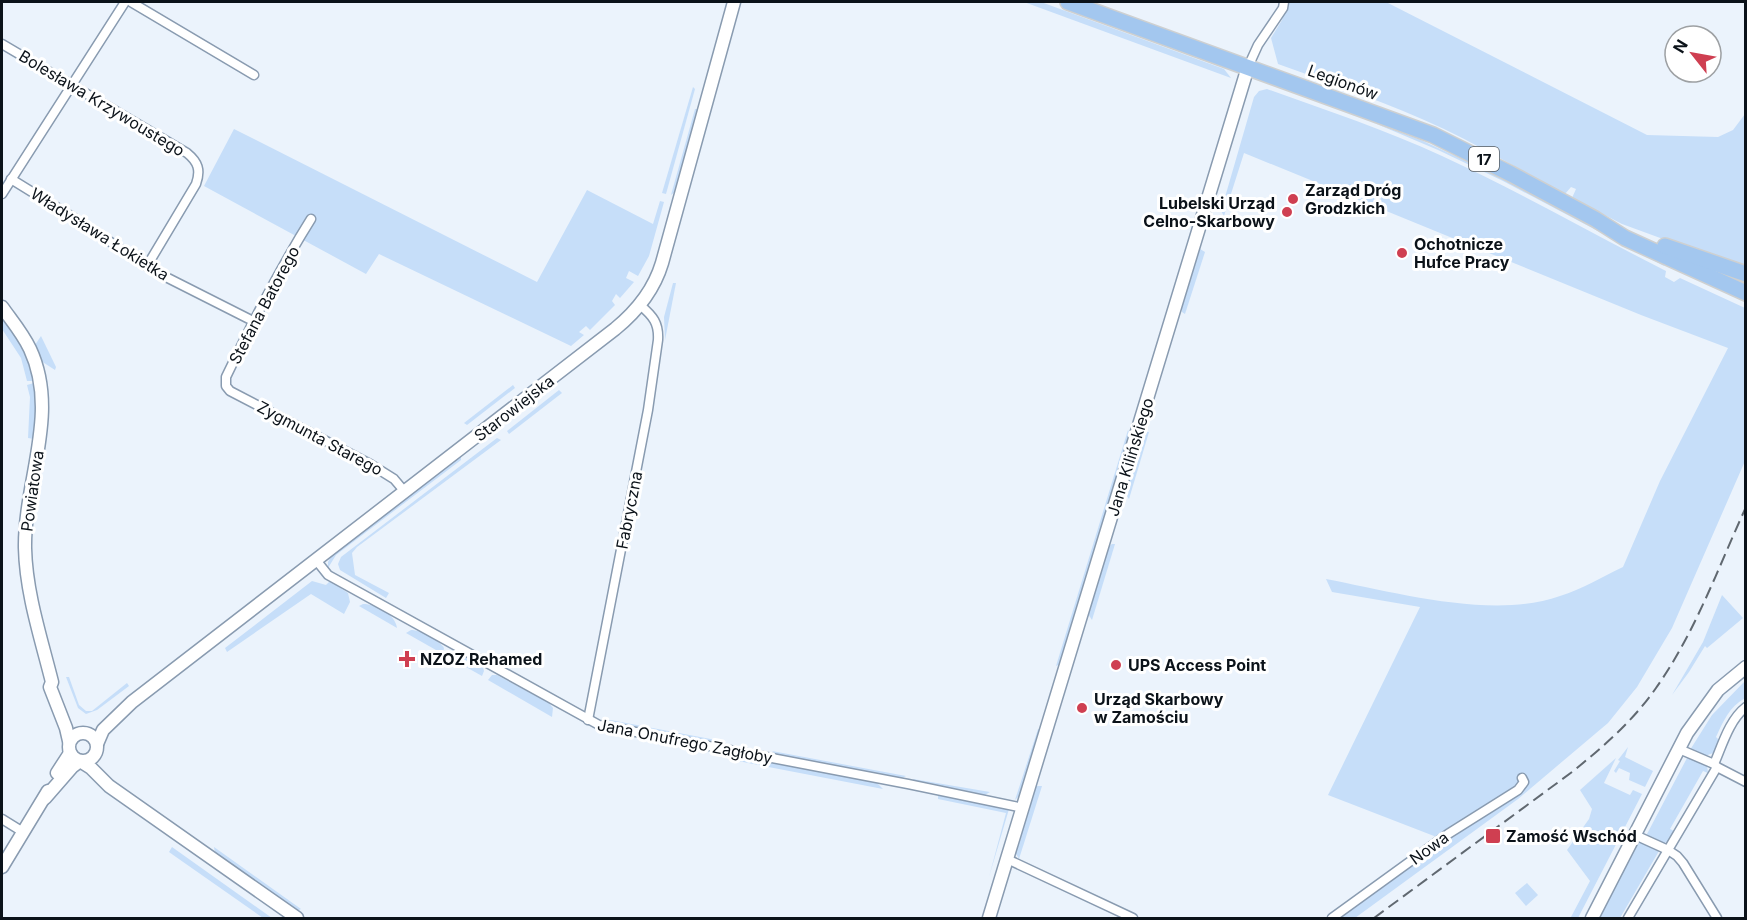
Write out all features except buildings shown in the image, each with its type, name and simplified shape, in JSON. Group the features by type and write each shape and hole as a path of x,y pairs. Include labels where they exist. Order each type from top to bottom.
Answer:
{"highway":[{"name":"Legionów","path":"1068,2 1433,135 1595,219 1625,238 1746,293"},
{"name":"Legionów","path":"1595,219 1680,252 1746,274"}],"street":[{"path":"2,194 125,2"},
{"path":"130,2 254,75"},
{"name":"Starowiejska","path":"97,748 103,730 132,702 615,329 640,305 662,263 734,2"},
{"name":"Jana Kilińskiego","path":"989,918 1248,67 1257,47 1284,2"},
{"name":"Bolesława Krzywoustego","path":"2,44 187,153 199,166 196,184 147,266"},
{"name":"Władysława Łokietka","path":"11,179 147,266 253,321"},
{"name":"Stefana Batorego","path":"230,391 226,386 226,377 283,264 311,219"},
{"name":"Fabryczna","path":"588,720 648,410 658,340 655,320 640,305"},
{"name":"Powiatowa","path":"2,307 30,349 42,391 42,423 26,520 25,561 28,584 52,682 50,687 73,752"},
{"name":"Zygmunta Starego","path":"230,391 370,464 391,477 405,492"},
{"name":"Jana Onufrego Zagłoby","path":"316,560 328,575 588,720 610,728 1023,808"},
{"path":"1592,918 1679,749 1707,704 1731,678 1746,667"},
{"name":"Powiatowa","path":"52,682 57,685 74,724 85,732"},
{"name":"Starowiejska","path":"85,732 119,707 132,702"},
{"path":"1628,918 1715,766 1735,719 1746,707"},
{"path":"2,867 45,798 72,767 75,734 85,732 93,737 102,766 122,793"},
{"path":"73,752 88,760 97,748"},
{"path":"1679,749 1746,782"},
{"path":"73,752 109,786 297,918"},
{"name":"Nowa","path":"1332,918 1448,834 1518,790 1524,782 1522,778"},
{"path":"2,819 23,832"},
{"path":"1635,836 1668,850 1683,863 1718,918"},
{"path":"1007,859 1133,918"}],"shaded area":[{"path":"1024,2 1041,2 1224,69 1231,78"},
{"path":"1287,2 1386,2 1647,135 1718,137 1733,130 1745,114 1745,269 1622,224 1572,198 1576,189 1571,187 1565,194 1444,129 1383,103 1278,64 1271,38 1282,20"},
{"path":"693,87 695,89 666,194 662,193"},
{"path":"1267,89 1377,129 1442,156 1666,271 1665,277 1674,282 1680,278 1745,308 1745,461 1672,628 1637,687 1608,723 1518,799 1355,918 1336,918 1439,843 1434,836 1328,795 1420,607 1332,592 1326,579 1443,601 1474,605 1505,605 1533,603 1560,596 1623,567 1660,481 1728,348 1641,315 1244,153 1224,216 1221,211 1254,97 1259,91"},
{"path":"695,109 698,109 676,191 671,195"},
{"path":"1372,122 1421,140 1479,167 1661,261 1664,266 1503,181"},
{"path":"234,129 537,282 587,190 653,224 660,201 664,202 649,256 638,276 629,271 626,278 634,282 620,298 616,294 612,301 615,305 590,330 586,326 579,332 584,335 571,346 379,254 366,274 204,186"},
{"path":"1200,249 1205,252 1185,314 1182,308"},
{"path":"673,283 676,283 665,340 664,317"},
{"path":"2,318 21,347 34,381 27,381 21,358 2,329"},
{"path":"41,336 56,367 55,370 41,361 35,345"},
{"path":"34,383 37,399 34,439 28,438 30,397 27,385"},
{"path":"513,385 515,388 467,425 464,423"},
{"path":"559,390 562,393 509,434 507,431"},
{"path":"1128,430 1130,434 1061,664 1056,666"},
{"path":"1145,432 1149,432 1129,499 1125,493"},
{"path":"497,438 501,440 352,553 355,575 389,593 386,598 340,570 338,564 341,557"},
{"path":"461,456 461,460 336,555 328,568 331,556"},
{"path":"1115,544 1092,620 1088,614 1108,547"},
{"path":"312,581 326,585 330,581 348,593 350,602 344,614 311,594 227,652 225,648"},
{"path":"1722,595 1743,618 1707,648 1705,646 1672,695 1703,642"},
{"path":"363,604 374,606 389,614 397,628 359,606"},
{"path":"411,630 424,633 438,641 444,648 443,654 406,633"},
{"path":"455,654 461,654 483,667 482,676 450,658"},
{"path":"492,675 497,675 549,703 553,708 552,717 488,680"},
{"path":"66,677 69,677 79,705 86,711 92,711 127,683 129,686 97,710 86,714 78,708"},
{"path":"1745,681 1745,698 1731,710 1724,720 1716,737 1720,741 1713,753 1705,756 1690,750 1712,715"},
{"path":"605,719 721,741 718,744 611,724"},
{"path":"1038,729 1041,730 1020,795 1015,800"},
{"path":"1628,747 1625,757 1653,771 1645,787 1629,780 1630,773 1619,768 1616,773 1614,771 1620,761 1618,760"},
{"path":"772,751 906,776 902,778 777,755"},
{"path":"743,757 877,783 883,789 738,761"},
{"path":"1616,758 1604,783 1630,795 1633,790 1642,794 1578,918 1571,917 1590,881 1567,850 1589,819 1592,809 1580,790"},
{"path":"1687,758 1707,765 1708,773 1703,771 1670,829 1674,831 1668,841 1663,844 1649,838 1647,834"},
{"path":"913,779 990,792 983,796"},
{"path":"1042,786 1019,859 1015,852 1034,788"},
{"path":"938,795 1009,809 989,877 1006,813 938,799"},
{"path":"1638,841 1659,851 1620,918 1598,918"},
{"path":"172,847 272,918 263,918 176,857 169,852"},
{"path":"214,847 301,909 297,911 215,853"},
{"path":"1527,883 1538,895 1526,906 1515,893"}],"railway":[{"path":"1374,918 1572,772 1638,712 1683,645 1746,507"}],"place":[{"name":"Zarząd Dróg Grodzkich","path":"1293,199"},
{"name":"Lubelski Urząd Celno-Skarbowy","path":"1287,212"},
{"name":"Ochotnicze Hufce Pracy","path":"1402,253"},
{"name":"NZOZ Rehamed","path":"407,659"},
{"name":"UPS Access Point","path":"1116,665"},
{"name":"Urząd Skarbowy w Zamościu","path":"1082,708"},
{"name":"Zamość Wschód","path":"1493,836"}]}
